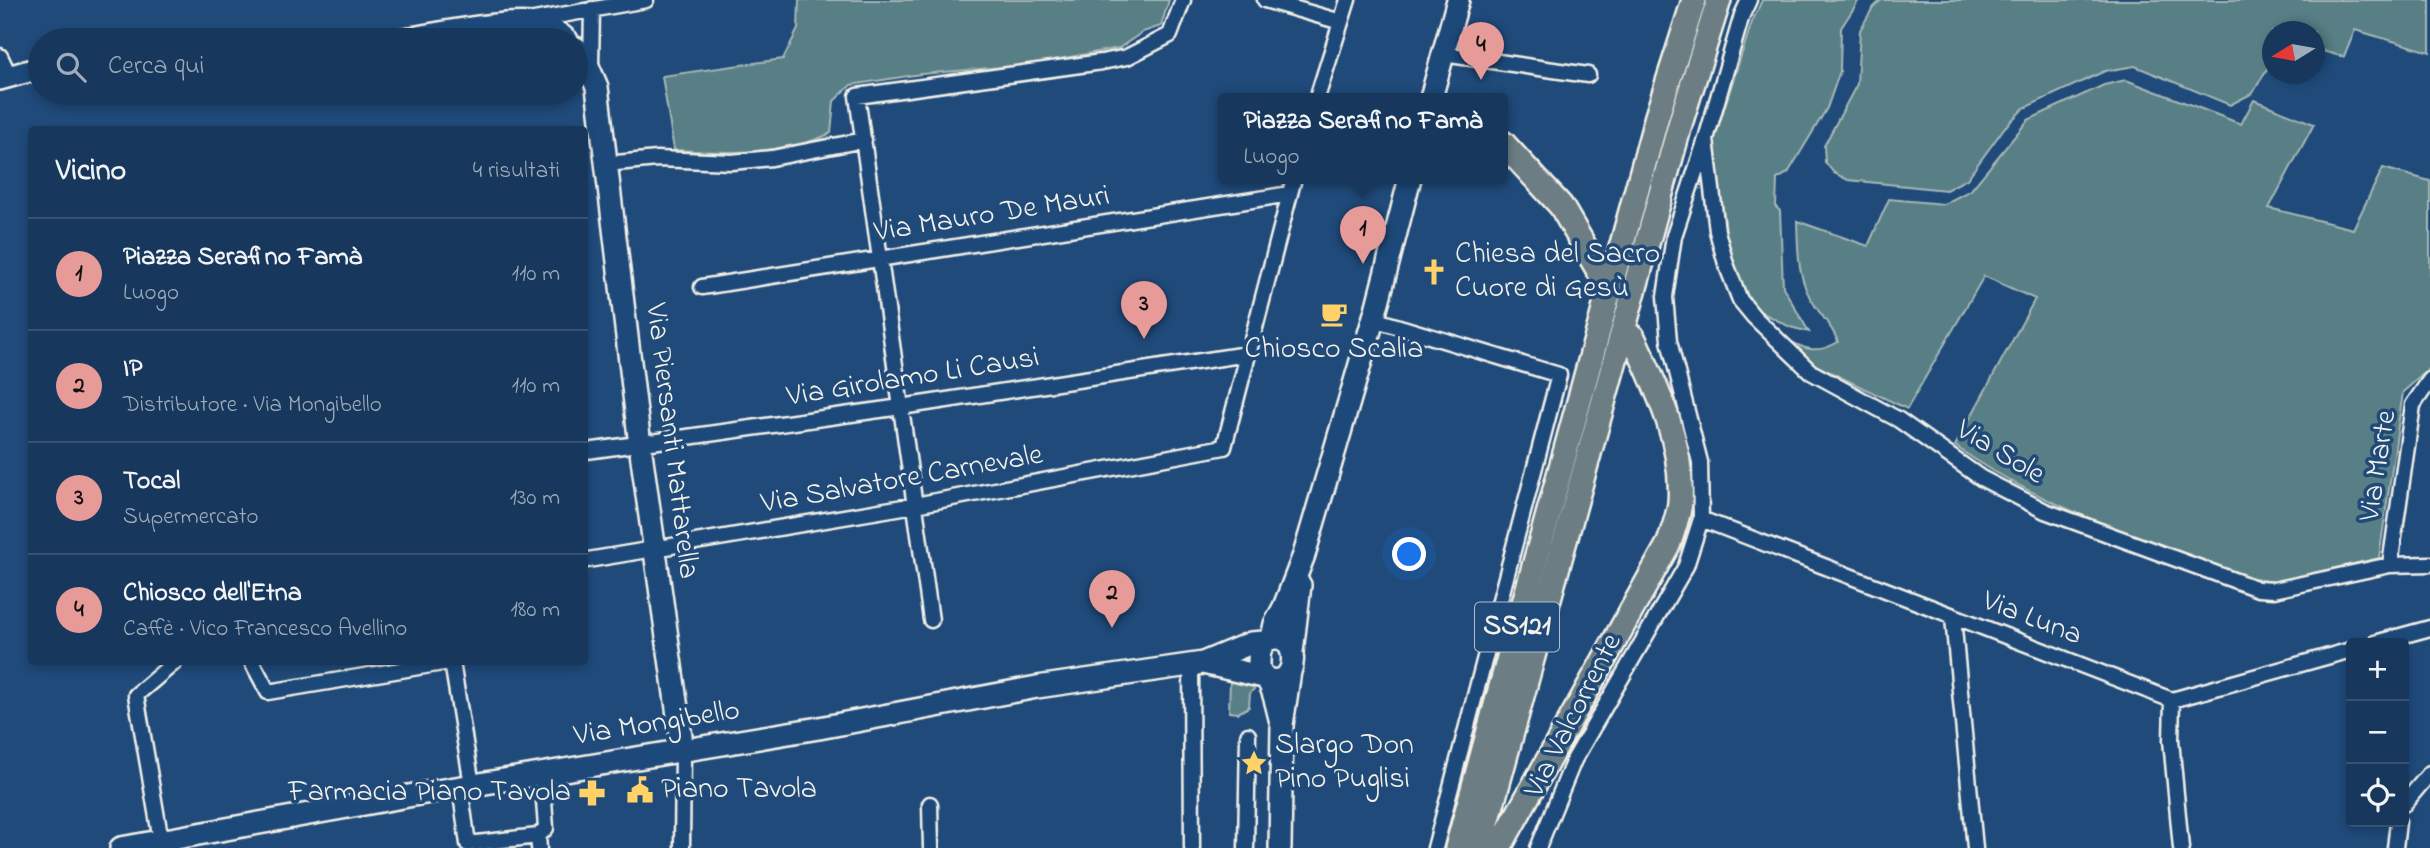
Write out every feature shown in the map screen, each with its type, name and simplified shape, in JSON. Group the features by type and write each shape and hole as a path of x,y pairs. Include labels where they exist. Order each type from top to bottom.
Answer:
{"main road":[{"name":"SS121","path":"1457,848 1657,116 1694,0"},
{"name":"SS121","path":"1480,848 1681,121 1719,0"},
{"path":"1508,148 1561,206 1600,273"},
{"path":"1499,848 1669,543 1680,504 1679,463 1670,425 1633,337"}],"street":[{"path":"483,28 646,0"},
{"path":"931,620 858,96 1126,57 1170,35 1183,0"},
{"path":"1265,0 1341,22"},
{"path":"1319,93 1348,0"},
{"path":"1433,93 1458,0"},
{"name":"Via Valcorrente","path":"1538,848 1574,760 1686,566 1701,519 1700,462 1670,341 1665,297 1674,236 1742,15 1749,0"},
{"path":"591,69 592,9"},
{"path":"519,23 548,28"},
{"path":"1443,54 1588,75"},
{"name":"Via Piersanti Mattarella","path":"588,64 597,87 640,445 683,751 682,848"},
{"path":"3,70 28,69"},
{"name":"Via Sole","path":"1706,139 1717,231 1740,300 1811,372 1899,420 1939,447 1962,467 2045,511 2258,589 2274,590 2390,565 2430,564"},
{"path":"606,164 657,159 732,162 772,158 864,140"},
{"path":"1247,354 1292,184"},
{"path":"1282,725 1266,678 1259,667 1260,650 1268,640 1284,607 1304,555 1373,319 1408,184"},
{"name":"Via Mauro De Mauri","path":"702,286 1290,194"},
{"path":"1373,319 1559,375 1435,848"},
{"name":"Via Girolamo Li Causi","path":"588,451 901,407 1247,354"},
{"name":"Via Salvatore Carnevale","path":"588,561 915,505 1224,447 1247,354"},
{"name":"Via Marte","path":"2390,565 2413,405 2430,380"},
{"name":"Via Luna","path":"1701,519 2172,700"},
{"path":"1280,848 1282,725 1304,555"},
{"path":"1953,618 1975,848"},
{"path":"2393,638 2430,628"},
{"path":"1197,664 1251,643 1268,640 1285,640 1292,661"},
{"path":"2181,848 2171,740 2172,700 2346,651"},
{"path":"1197,664 1278,681 1292,661"},
{"path":"1192,848 1197,664"},
{"name":"Via Mongibello","path":"121,848 1037,687 1197,664"},
{"path":"161,841 136,695 171,665"},
{"path":"254,665 268,692 433,665"},
{"path":"451,665 466,786 468,844 538,842 546,828 542,773"},
{"path":"1246,848 1248,735"},
{"path":"2409,798 2430,773"},
{"path":"930,804 931,848"},
{"path":"2395,848 2397,827"}],"green space":[{"path":"799,0 1169,0 1161,26 1143,32 1119,48 1027,65 921,74 851,85 834,101 831,133 813,140 794,146 754,151 674,150 662,76 783,59 798,29"},
{"path":"1762,0 1859,0 1841,28 1840,71 1827,108 1788,173 1777,179 1776,207 1780,211 1783,287 1809,332 1790,327 1759,311 1751,303 1729,252 1713,143 1752,22"},
{"path":"1881,0 2430,0 2430,52 2355,30 2344,57 2325,52 2325,21 2262,21 2262,77 2253,93 2230,105 2135,66 2105,71 2024,108 2005,127 1967,179 1946,190 1848,180 1834,173 1825,162 1824,146 1857,84 1860,30 1872,9"},
{"path":"2126,80 2241,124 2254,100 2314,124 2269,208 2353,229 2383,168 2430,181 2430,368 2403,392 2379,558 2274,582 2253,579 2137,537 2062,506 1989,469 1955,446 2035,299 1984,276 1907,409 1807,361 1774,332 1805,348 1820,349 1838,342 1804,285 1797,221 1868,246 1889,199 1944,204 1971,190 2028,120 2104,85"},
{"path":"1230,679 1250,683 1255,688 1250,693 1249,707 1238,713 1229,712"}],"place":[{"name":"Chiosco dell'Etna","path":"1481,80"},
{"name":"Piazza Serafino Famà","path":"1363,264"},
{"name":"Chiesa del Sacro Cuore di Gesù","path":"1434,272"},
{"name":"Chiosco Scalia","path":"1334,314"},
{"name":"Tocal","path":"1144,339"},
{"name":"IP","path":"1112,628"},
{"name":"Slargo Don Pino Puglisi","path":"1254,763"},
{"name":"Piano Tavola","path":"640,790"},
{"name":"Farmacia Piano Tavola","path":"592,793"}]}
